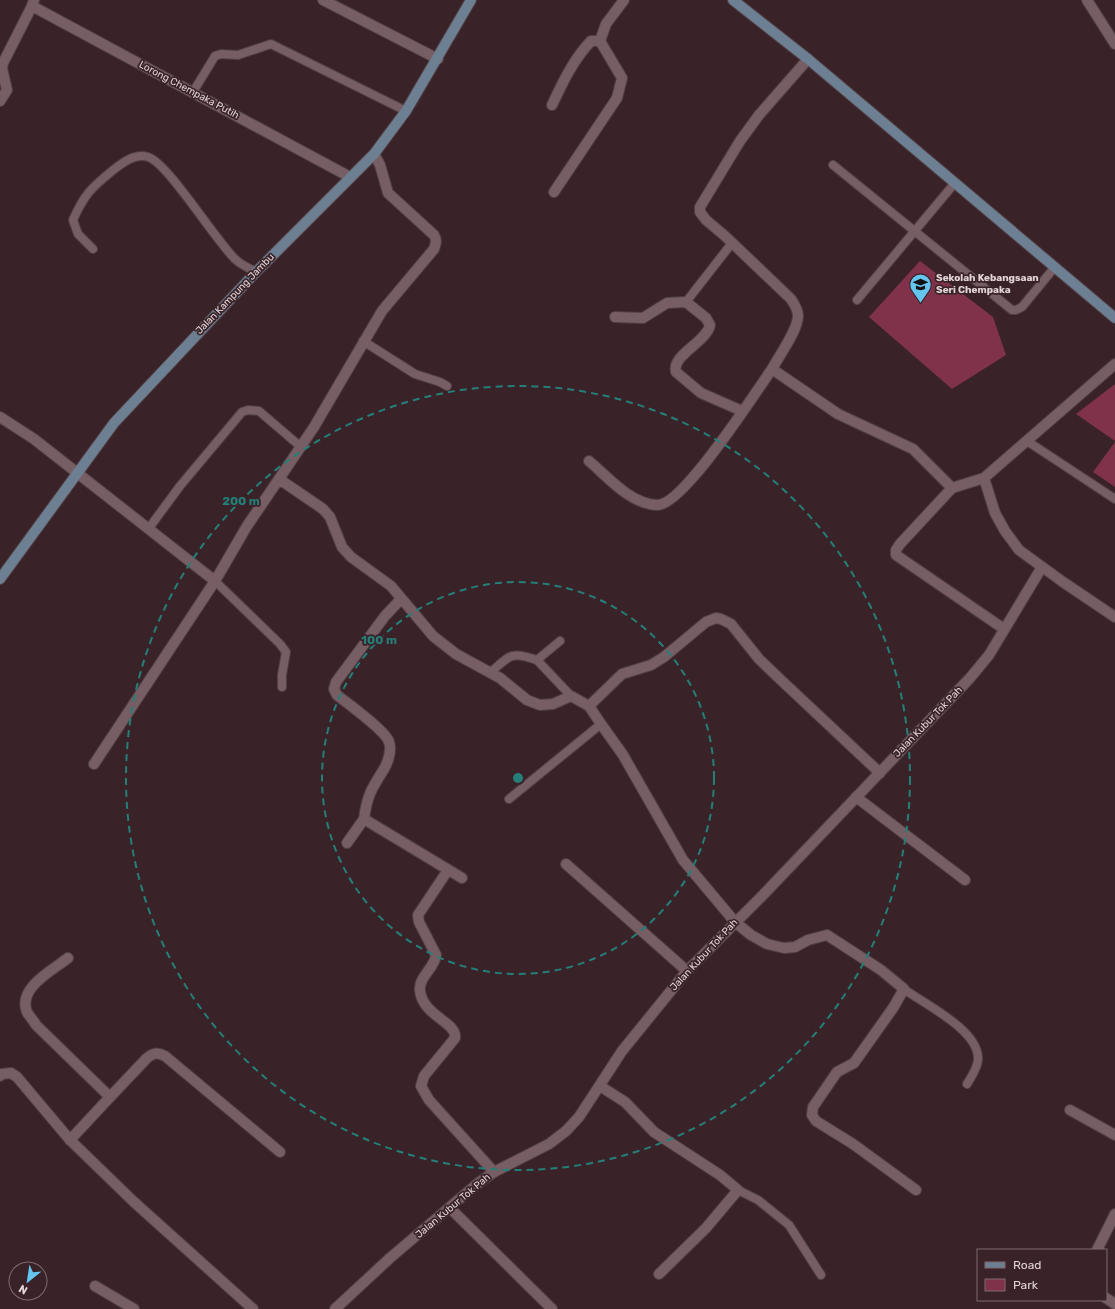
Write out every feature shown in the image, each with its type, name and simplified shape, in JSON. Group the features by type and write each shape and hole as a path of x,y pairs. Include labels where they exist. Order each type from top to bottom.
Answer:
{"street":[{"path":"323,0 438,59"},
{"path":"600,41 606,24 624,0"},
{"path":"733,0 808,59 954,184 1115,318"},
{"path":"1087,0 1115,44"},
{"path":"0,101 7,90 2,69 3,63 33,3"},
{"name":"Lorong Chempaka Putih","path":"33,3 350,177"},
{"name":"Jalan Kampung Jambu","path":"0,579 114,423 256,272 374,154 406,111 438,59 468,3"},
{"path":"552,105 574,62 591,41 600,41"},
{"path":"554,192 602,122 620,89 622,78 600,41"},
{"path":"589,461 631,497 642,502 659,506 669,501 695,476 742,411 772,369 796,325 798,316 791,299 702,216 700,207 759,115 808,59"},
{"path":"94,764 215,581 247,526 314,427 382,311 434,249 437,239 434,234 388,193 380,165 374,154"},
{"path":"615,317 643,318 667,303 686,302 706,318 710,325 707,333 678,360 675,368 676,372 701,393 742,411"},
{"path":"1004,629 896,555 896,550 952,488 984,478 1115,364"},
{"path":"772,369 838,414 913,449 952,488"},
{"path":"0,417 34,439 215,581"},
{"path":"279,478 323,509 330,517 342,547 351,557 391,586 433,636 456,654 500,678 527,700 540,705 554,704 571,696 589,706 623,755 683,860 735,922 751,935 767,944 784,948 795,947 808,940 827,935 881,970 904,989 893,1008 854,1063 836,1072 813,1107 812,1115 816,1121 853,1144 916,1190"},
{"path":"984,478 995,513 1005,531 1019,550 1115,617"},
{"name":"Jalan Kubur Tok Pah","path":"335,1309 390,1258 478,1184 494,1172 549,1144 566,1131 579,1117 622,1051 687,971 970,678 989,655 1042,567"},
{"path":"347,843 364,819 366,800 386,765 390,752 389,742 382,732 337,695 334,685 374,630 401,599"},
{"path":"589,706 622,674 651,665 664,657 706,622 716,618 721,619 731,624 760,659 782,681 880,772"},
{"path":"856,797 965,880"},
{"path":"364,819 462,878"},
{"path":"566,864 687,971"},
{"path":"448,870 418,915 418,922 436,955 435,962 421,982 420,988 425,1006 452,1028 456,1034 455,1038 424,1076 421,1086 429,1100 494,1172"},
{"path":"68,958 32,986 26,995 25,1003 27,1012 36,1025 110,1097"},
{"path":"70,1140 147,1058 152,1054 158,1053 165,1056 280,1152"},
{"path":"0,1076 2,1074 11,1073 18,1077 70,1140 134,1202 253,1309"},
{"path":"600,1086 624,1102 654,1132 720,1175 738,1190 706,1228 660,1274"},
{"path":"1070,1110 1115,1135"},
{"path":"450,1208 552,1309"},
{"path":"1098,1249 1115,1214"},
{"path":"95,1286 134,1309"}],"lane":[{"path":"193,92 215,56 221,54 238,55 273,44 406,111"},
{"path":"93,249 78,234 73,220 81,201 92,187 124,161 138,157 148,157 158,163 235,260 256,272"},
{"path":"833,165 1012,310 1022,307 1054,268"},
{"path":"857,300 954,184"},
{"path":"686,302 732,243"},
{"path":"364,341 415,374 440,382 447,386"},
{"path":"149,528 180,486 242,412 248,410 259,411 301,447"},
{"path":"1027,441 1115,499"},
{"path":"215,581 280,644 286,652 282,674 282,687"},
{"path":"537,660 560,641"},
{"path":"490,673 512,655 520,654 537,660 571,696"},
{"path":"509,798 601,724"},
{"path":"904,989 958,1025 976,1048 978,1058 977,1066 968,1084"},
{"path":"738,1190 758,1200 789,1225 821,1275"}],"green space":[{"path":"920,261 993,317 1006,355 952,389 869,317"},
{"path":"1115,384 1115,441 1076,414"},
{"path":"1115,442 1115,487 1093,472"}],"place":[{"name":"Sekolah Kebangsaan Seri Chempaka","path":"920,304"}]}
